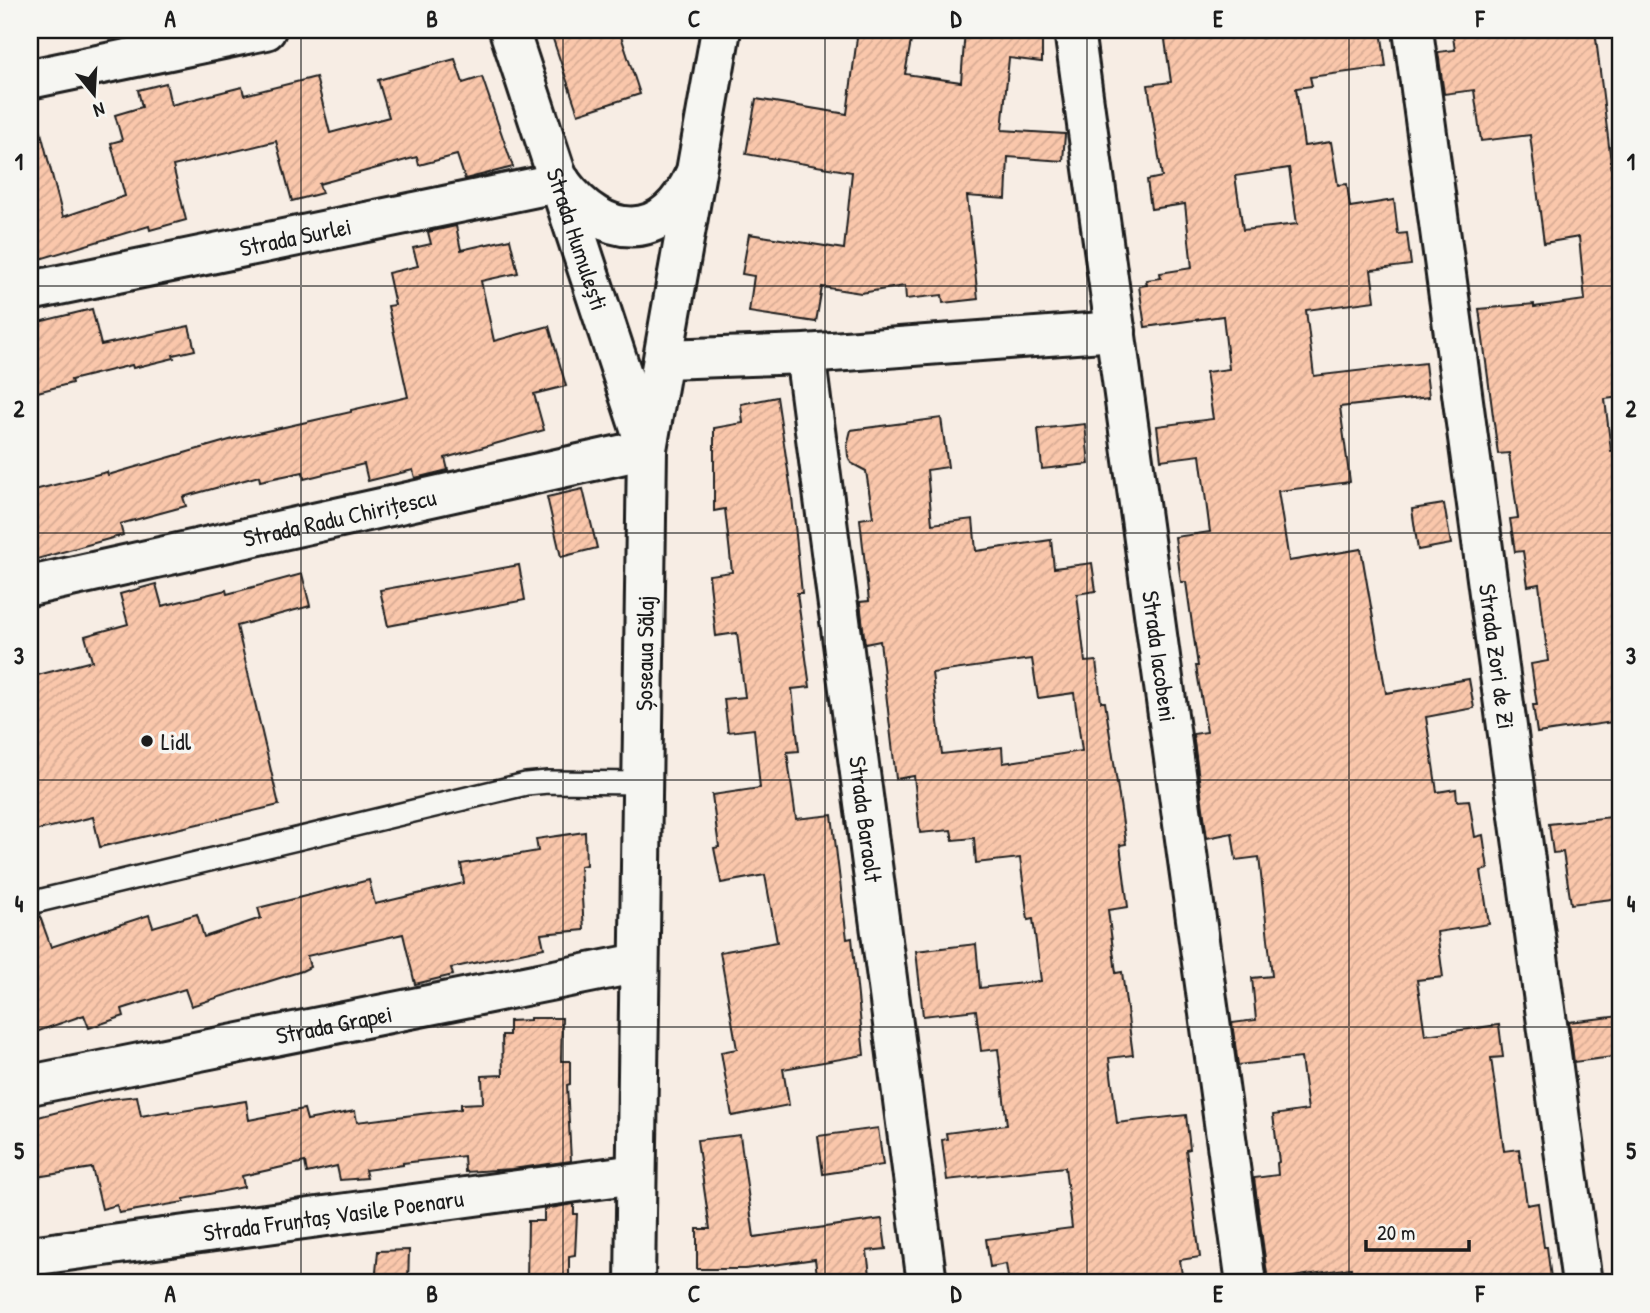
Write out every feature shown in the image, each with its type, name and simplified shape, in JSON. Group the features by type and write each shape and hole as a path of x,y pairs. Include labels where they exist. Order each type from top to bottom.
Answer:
{"street":[{"path":"30,79 266,30"},
{"name":"Strada Humulești","path":"509,30 647,449"},
{"name":"Șoseaua Sălaj","path":"635,1283 647,449 721,30"},
{"name":"Strada Iacobeni","path":"1074,30 1246,1283"},
{"name":"Strada Zori de Zi","path":"1413,30 1582,1283"},
{"path":"561,182 576,202 589,212 606,223 626,226 646,224 664,216 679,203 698,169"},
{"name":"Strada Surlei","path":"30,291 561,182"},
{"path":"665,359 805,354 1116,331"},
{"name":"Strada Baraolt","path":"805,354 927,1283"},
{"name":"Strada Radu Chirițescu","path":"30,586 647,449"},
{"name":"Strada Grapei","path":"30,1085 639,963"},
{"name":"Strada Fruntaș Vasile Poenaru","path":"30,1255 636,1174"}],"lane":[{"path":"30,902 526,784 642,783"}],"building":[{"path":"550,30 619,30 640,94 578,114"},
{"path":"858,30 913,30 905,74 961,82 965,30 1042,32 1042,62 1009,58 1002,130 1065,134 1063,161 1008,157 1006,199 967,196 978,299 943,303 942,295 906,299 905,286 861,293 822,287 816,322 749,312 754,276 742,274 749,234 844,249 852,172 746,154 756,99 847,114"},
{"path":"1174,30 1260,30 1261,38 1326,30 1381,30 1386,67 1310,77 1312,86 1296,88 1304,146 1331,142 1338,185 1347,184 1350,207 1394,200 1398,234 1407,233 1411,265 1371,270 1375,301 1306,310 1314,376 1425,363 1429,397 1340,407 1350,482 1278,491 1289,561 1361,549 1386,693 1469,679 1474,708 1426,717 1437,792 1456,789 1457,801 1469,800 1475,837 1483,835 1488,869 1481,871 1489,924 1437,932 1443,977 1417,980 1425,1035 1499,1025 1503,1057 1491,1058 1504,1151 1519,1149 1527,1205 1538,1203 1551,1278 1511,1283 1353,1283 1351,1268 1268,1281 1254,1178 1278,1175 1273,1115 1308,1110 1301,1058 1238,1065 1232,1023 1256,1020 1252,978 1272,976 1259,857 1236,860 1232,833 1207,838 1193,734 1207,732 1186,582 1181,582 1175,537 1210,532 1200,455 1161,460 1157,426 1213,419 1206,372 1229,369 1223,316 1145,327 1139,286 1147,285 1146,280 1161,278 1160,273 1192,268 1185,204 1151,209 1147,180 1162,177 1148,85 1171,82 1165,40 1175,38","holes":["1289,168 1297,224 1243,230 1235,176"]},
{"path":"1452,30 1595,30 1620,237 1620,397 1605,399 1611,451 1620,450 1620,721 1537,733 1533,705 1537,705 1531,664 1548,661 1539,584 1528,586 1523,551 1515,552 1510,519 1518,518 1509,453 1498,454 1479,309 1534,304 1534,307 1585,300 1579,237 1544,243 1530,135 1481,141 1474,90 1444,94 1438,52 1455,50"},
{"path":"455,59 463,83 482,77 513,167 465,179 457,155 419,165 417,157 319,184 322,193 292,201 276,141 173,166 186,220 150,230 149,226 30,262 30,127 39,125 63,217 125,196 111,143 122,140 115,115 142,107 138,90 166,83 171,105 242,87 244,95 316,77 330,133 389,117 378,80"},
{"path":"456,226 461,250 510,239 518,273 481,281 494,341 549,326 566,386 534,394 544,430 445,458 448,470 415,478 413,470 368,481 364,464 304,479 303,472 260,481 259,476 183,497 186,506 120,524 123,535 30,561 30,491 107,472 108,475 240,437 408,397 388,306 395,305 388,273 418,266 413,248 431,244 428,232"},
{"path":"92,309 101,345 189,326 195,350 133,368 132,365 71,380 72,383 30,394 30,324"},
{"path":"777,397 792,497 802,593 797,593 810,687 792,689 799,751 787,752 796,819 832,815 847,939 852,938 864,1055 783,1069 789,1105 732,1116 721,1052 737,1049 720,952 777,942 765,875 721,883 714,848 719,847 712,795 760,788 754,729 728,732 724,699 745,697 737,633 716,636 709,575 732,572 725,509 714,511 714,428 743,423 741,404"},
{"path":"941,418 948,467 927,470 932,524 973,519 976,551 1051,540 1054,568 1092,563 1096,591 1077,594 1085,662 1096,661 1101,702 1105,702 1126,844 1120,845 1128,907 1108,910 1116,973 1122,972 1133,1055 1109,1058 1117,1123 1186,1115 1190,1149 1186,1150 1200,1257 1180,1260 1183,1283 1079,1283 1078,1275 1009,1283 1006,1264 990,1267 986,1239 1072,1228 1065,1167 947,1180 942,1140 947,1139 946,1133 1007,1125 998,1049 981,1051 976,1010 923,1016 916,951 976,944 980,988 1041,981 1033,919 1028,920 1020,858 976,863 974,838 953,840 951,830 920,833 914,776 896,779 880,641 865,644 860,602 869,601 860,519 873,517 866,471 851,463 848,456 847,446 851,430","holes":["1032,659 1038,698 1074,693 1082,751 1003,763 1002,747 942,754 932,673"]},
{"path":"1085,424 1089,464 1042,469 1038,429"},
{"path":"583,489 597,548 561,557 547,497"},
{"path":"1444,504 1451,544 1418,550 1412,509"},
{"path":"519,565 525,600 388,626 380,590"},
{"name":"Lidl","path":"302,574 310,606 237,626 279,805 100,847 93,817 30,832 30,677 92,661 85,636 128,624 120,594 156,584 162,606 226,590 227,594"},
{"path":"1620,816 1620,898 1571,904 1563,852 1553,853 1549,824"},
{"path":"585,832 586,865 580,866 584,930 541,934 544,948 451,968 453,975 415,984 403,934 307,956 310,967 302,971 191,1006 185,989 122,1009 124,1016 89,1028 84,1015 30,1034 30,916 39,914 51,947 149,915 153,927 197,914 204,937 261,918 258,908 369,880 375,904 464,883 461,864 538,851 536,839"},
{"path":"1620,1016 1620,1056 1574,1062 1569,1022"},
{"path":"562,1018 561,1061 570,1061 570,1084 567,1085 571,1161 465,1172 464,1156 365,1170 367,1178 340,1180 337,1166 307,1173 305,1162 242,1176 244,1187 184,1199 184,1202 119,1213 117,1205 102,1209 92,1168 30,1178 30,1119 110,1099 137,1096 141,1116 246,1101 249,1120 304,1109 307,1120 355,1111 357,1122 461,1109 461,1104 483,1103 482,1076 503,1075 502,1035 509,1035 509,1021"},
{"path":"878,1128 883,1165 823,1174 818,1136"},
{"path":"740,1135 754,1237 882,1219 886,1249 867,1251 871,1283 818,1283 815,1259 745,1269 697,1269 697,1229 710,1229 697,1140"},
{"path":"574,1204 574,1214 577,1214 575,1255 569,1256 569,1283 527,1283 528,1221 544,1221 544,1209"},
{"path":"409,1250 408,1283 375,1283 378,1251"}],"place":[{"name":"Lidl","path":"147,741"}]}
